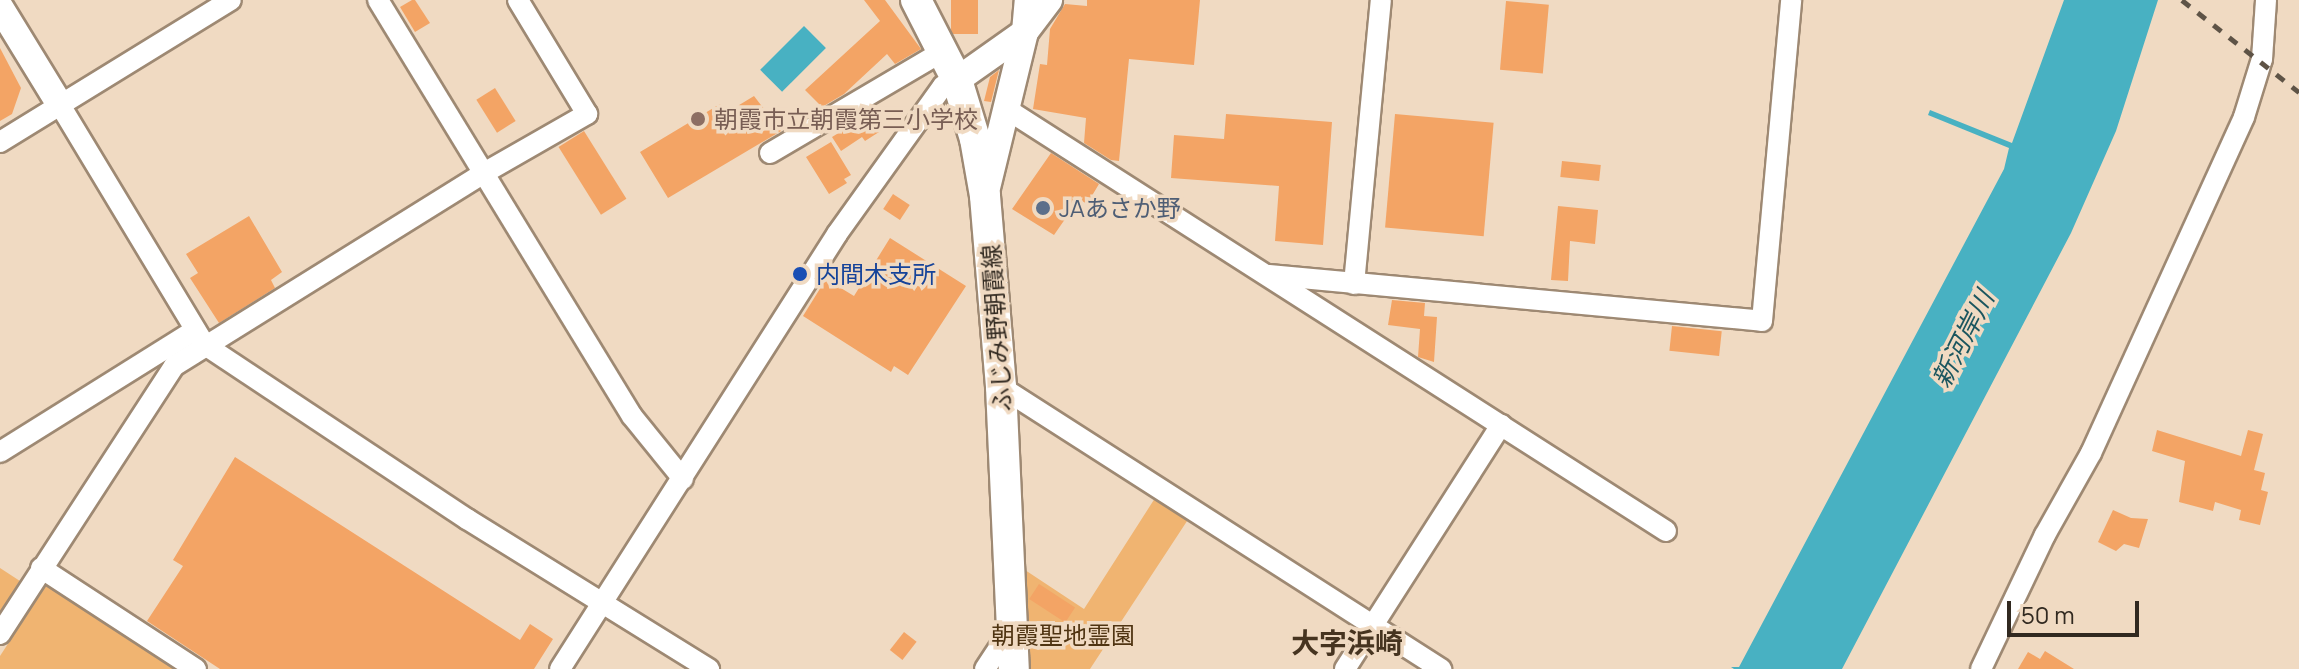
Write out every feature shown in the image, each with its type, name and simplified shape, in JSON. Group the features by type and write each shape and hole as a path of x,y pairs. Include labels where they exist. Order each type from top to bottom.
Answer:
{"main road":[{"name":"ふじみ野朝霞線","path":"916,0 952,67 975,139 985,196 1001,387 1014,669"}],"street":[{"path":"0,142 231,0"},
{"path":"378,0 632,416 683,479"},
{"path":"0,452 587,114 518,0"},
{"path":"985,196 1008,110 1025,32 1028,0"},
{"path":"560,669 837,234 943,86 952,67 1025,32 1049,0"},
{"path":"1354,284 1381,0"},
{"path":"1269,275 1762,321 1791,0"},
{"path":"1981,669 2045,535 2091,453 2244,117 2262,59 2266,0"},
{"path":"0,7 200,338 467,519 709,669"},
{"path":"770,153 933,57 952,67"},
{"path":"1008,110 1666,531"},
{"path":"0,634 174,366 200,338"},
{"path":"1001,387 1441,669"},
{"path":"1345,669 1501,425"},
{"path":"41,568 196,669"},
{"path":"985,669 1012,628"}],"green space":[{"name":"朝霞聖地霊園","path":"1157,495 1191,515 1090,669 1030,669 1025,570 1084,609"},
{"path":"0,568 23,583 0,619"},
{"path":"47,584 183,669 0,669 0,656"}],"water":[{"name":"新河岸川","path":"2064,0 2158,0 2116,131 2071,233 1842,669 1734,669 1731,667 1739,667 2004,169 2009,148 1928,115 1930,110 2012,143"},
{"path":"804,26 826,48 782,92 760,70"}],"building":[{"path":"412,0 430,23 415,32 400,7"},
{"path":"864,0 885,0 921,49 895,64 887,54 844,94 822,107 805,90 880,21"},
{"path":"951,0 978,0 978,34 951,34"},
{"path":"1087,0 1200,0 1194,65 1129,59 1119,161 1111,160 1084,143 1086,118 1033,109 1040,64 1047,65 1050,29 1065,4 1087,6"},
{"path":"1506,1 1549,5 1543,73 1500,70"},
{"path":"0,48 21,88 12,114 0,121"},
{"path":"999,70 991,102 984,101 990,77"},
{"path":"495,88 516,121 497,133 476,100"},
{"path":"754,96 781,131 668,198 640,152 720,104 726,113"},
{"path":"1226,114 1332,122 1323,245 1275,241 1279,186 1171,178 1174,135 1224,139"},
{"path":"1395,114 1494,123 1484,236 1385,228"},
{"path":"868,115 879,132 865,141 862,137 841,151 832,137"},
{"path":"584,131 626,199 601,215 559,147"},
{"path":"831,142 851,175 844,179 847,183 829,194 806,157"},
{"path":"1051,153 1099,184 1087,204 1079,199 1054,235 1012,209"},
{"path":"1562,161 1601,165 1599,181 1560,177"},
{"path":"893,194 910,205 900,220 883,209"},
{"path":"1558,206 1598,210 1595,244 1570,241 1568,281 1551,280"},
{"path":"249,216 282,272 271,280 275,288 219,323 190,278 198,273 186,254"},
{"path":"890,238 966,286 908,375 894,366 891,372 803,316 826,279 854,296"},
{"path":"1392,300 1425,303 1424,316 1437,317 1434,362 1418,357 1420,329 1388,325"},
{"path":"1672,326 1722,331 1719,356 1669,351"},
{"path":"2157,430 2241,456 2248,430 2263,434 2254,470 2265,473 2261,490 2268,492 2260,525 2239,520 2241,510 2215,502 2213,511 2179,502 2185,461 2152,451"},
{"path":"235,457 520,640 530,624 553,639 534,669 220,669 147,621 183,566 173,560"},
{"path":"2113,510 2131,518 2148,519 2139,548 2124,544 2116,551 2098,542"},
{"path":"1039,584 1075,607 1065,623 1029,599"},
{"path":"904,632 917,642 902,660 890,650"},
{"path":"2045,651 2074,669 2018,669 2028,652 2040,659"}],"railway":[{"path":"2182,0 2299,92"}],"place":[{"name":"朝霞市立朝霞第三小学校","path":"698,119"},
{"name":"JAあさか野","path":"1043,208"},
{"name":"内間木支所","path":"800,274"}],"district":[{"name":"大字浜崎","path":"1347,642"}]}
